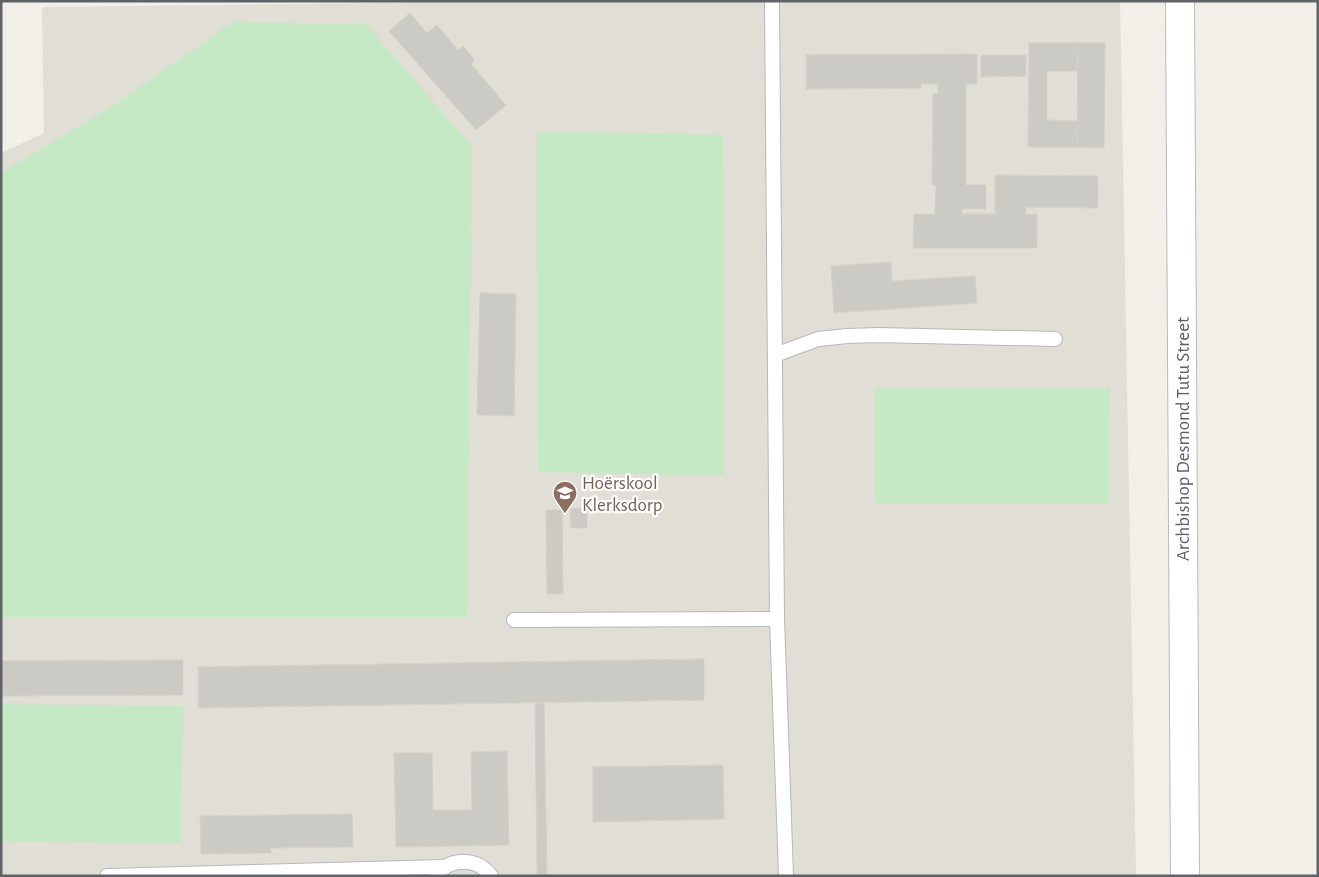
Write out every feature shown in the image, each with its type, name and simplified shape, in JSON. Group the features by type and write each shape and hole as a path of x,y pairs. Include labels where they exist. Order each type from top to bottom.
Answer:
{"street":[{"name":"Archbishop Desmond Tutu Street","path":"1180,1 1185,876"}],"lane":[{"path":"772,1 777,619 786,876"},
{"path":"776,355 818,339 847,336 1055,339"},
{"path":"514,620 777,619"},
{"path":"107,876 438,872 457,862 473,862 486,870 491,876"}],"shaded area":[{"name":"Hoërskool Klerksdorp","path":"552,1 1120,1 1136,876 1,876 1,153 44,133 42,7"}],"green space":[{"path":"233,22 366,24 472,146 467,617 1,617 1,173 114,105"},
{"path":"537,131 723,135 724,476 538,472"},
{"path":"875,387 1110,387 1109,503 875,503"},
{"path":"1,704 183,706 181,844 1,841"}],"building":[{"path":"410,13 427,33 437,25 458,50 463,46 475,60 471,64 506,105 476,130 389,31"},
{"path":"1029,43 1078,43 1078,71 1047,71 1047,120 1078,121 1077,147 1028,147"},
{"path":"1078,43 1105,43 1104,148 1077,147"},
{"path":"977,54 977,84 966,84 966,185 986,185 986,209 962,209 962,214 995,214 995,175 1098,176 1098,208 1026,207 1026,214 1037,214 1037,248 913,248 914,214 935,214 936,185 932,185 933,93 938,94 938,84 921,84 921,88 806,89 806,55"},
{"path":"981,55 1026,55 1026,76 981,77"},
{"path":"891,262 892,281 975,276 977,303 834,313 831,266"},
{"path":"480,293 516,294 514,416 477,415"},
{"path":"587,508 587,528 571,528 570,509"},
{"path":"546,510 562,510 563,594 547,594"},
{"path":"704,659 704,700 198,708 198,667"},
{"path":"183,660 183,695 2,696 1,661"},
{"path":"535,703 544,703 547,876 537,876"},
{"path":"507,751 509,845 396,847 394,753 432,753 433,810 472,810 471,752"},
{"path":"723,765 724,819 593,822 593,767"},
{"path":"352,814 353,847 271,848 271,853 201,854 200,816"}],"place":[{"name":"Hoërskool Klerksdorp","path":"565,514"}]}
